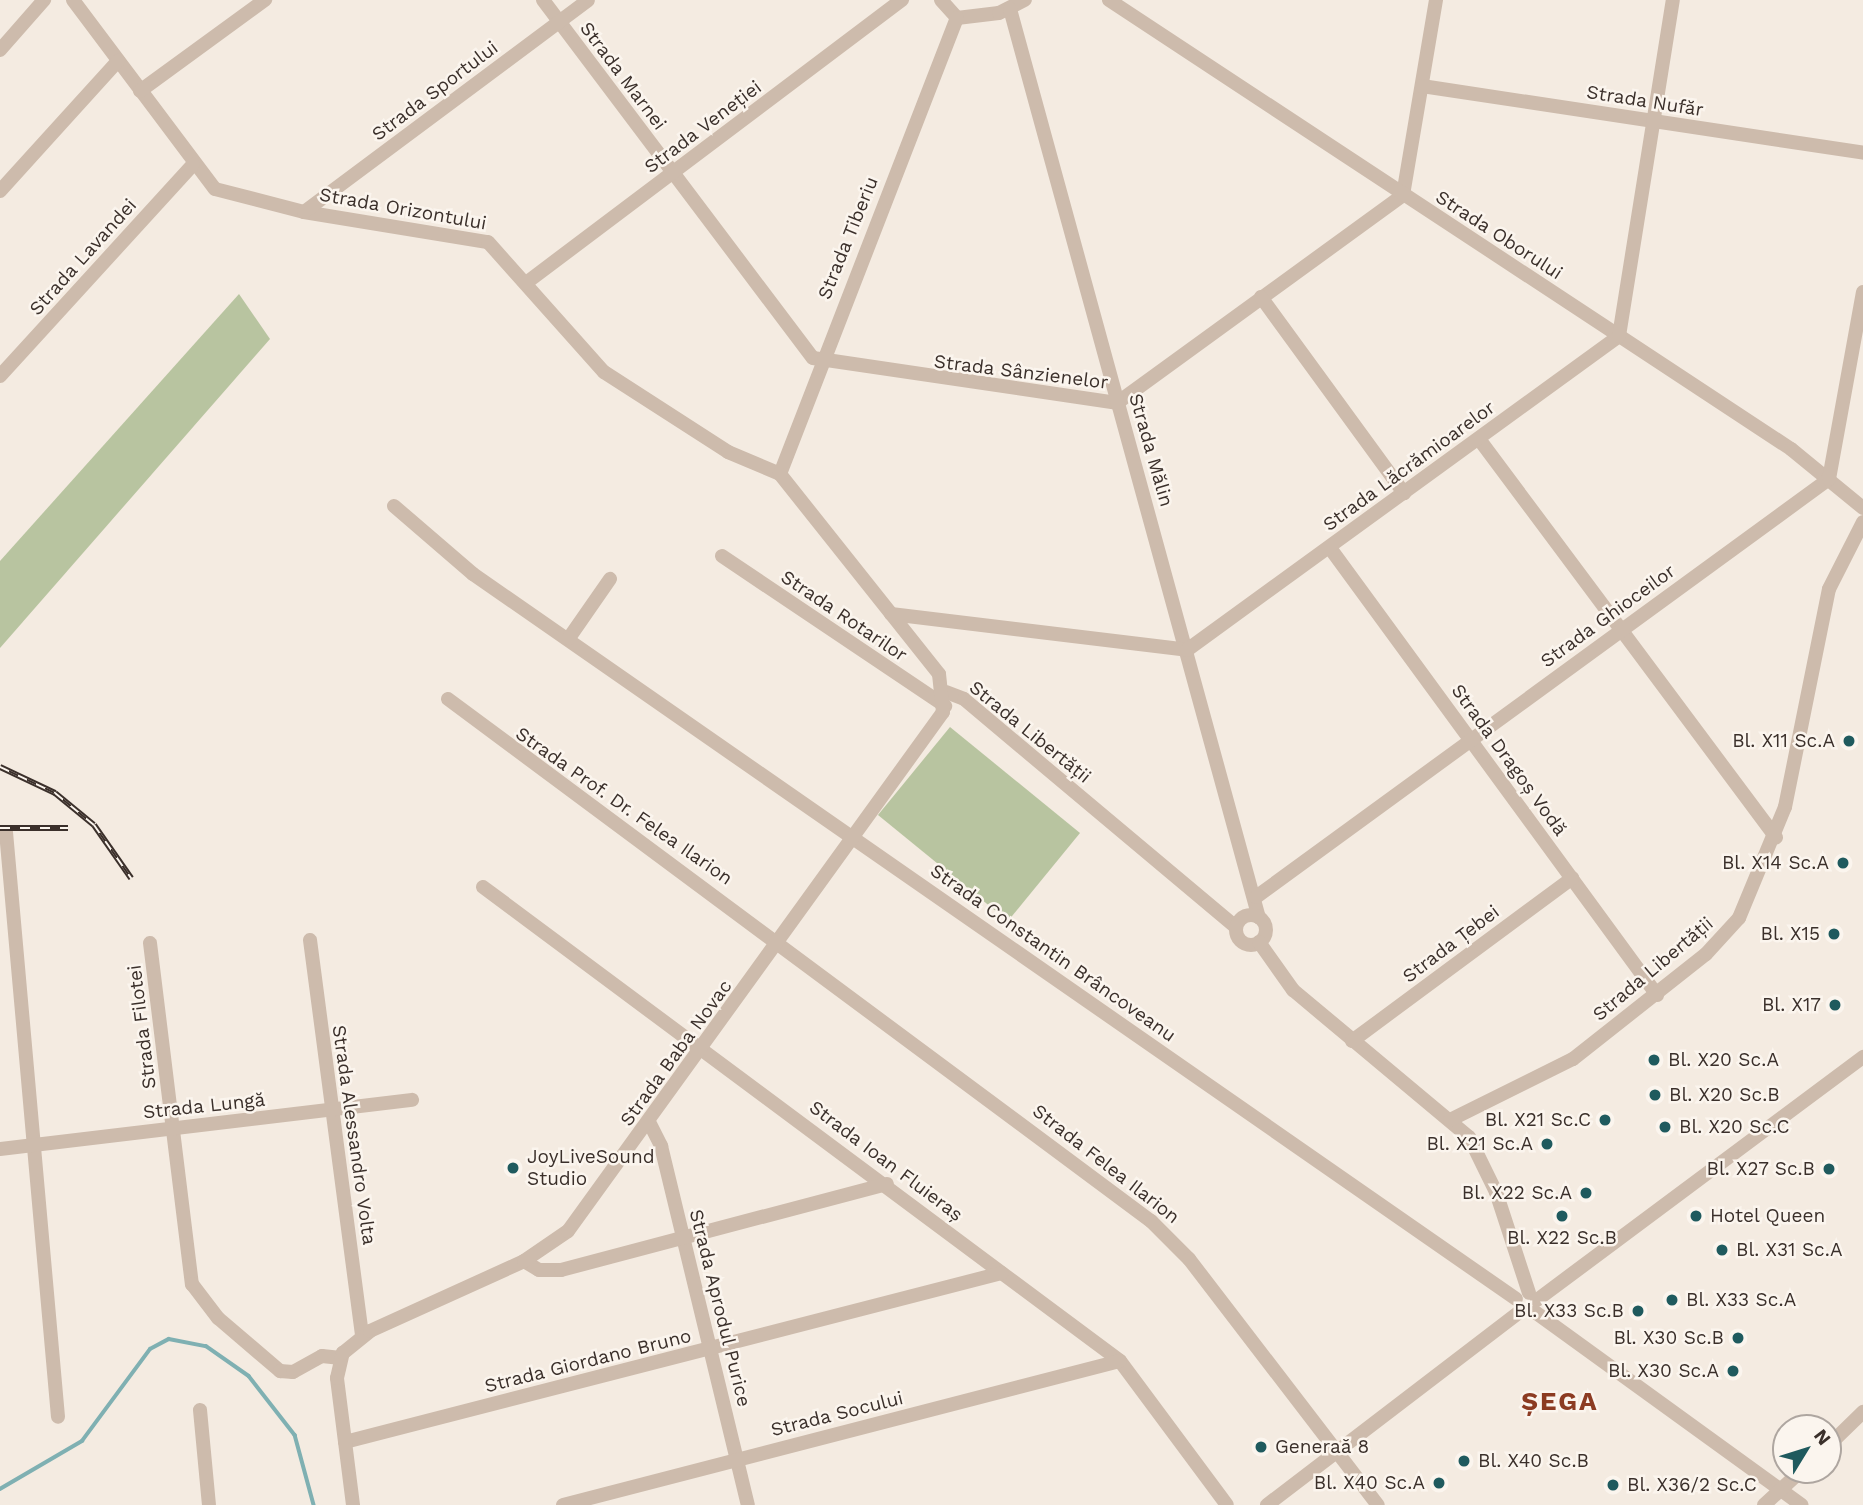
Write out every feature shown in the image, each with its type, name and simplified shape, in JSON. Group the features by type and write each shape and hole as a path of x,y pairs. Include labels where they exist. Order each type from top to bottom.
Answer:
{"street":[{"path":"0,50 44,0"},
{"name":"Strada Orizontului","path":"73,0 193,164 215,189 304,212 480,238 503,252 526,283 604,372 729,452 780,474"},
{"path":"140,91 265,0"},
{"name":"Strada Marnei","path":"543,0 673,174"},
{"name":"Strada Sportului","path":"304,212 588,0"},
{"name":"Strada Veneției","path":"526,283 902,0"},
{"path":"941,0 957,18 1010,9 1026,0"},
{"name":"Strada Oborului","path":"1110,0 1619,336 1829,479 1863,508"},
{"path":"1403,195 1436,0"},
{"path":"1619,336 1656,122 1673,0"},
{"name":"Strada Mălin","path":"1010,9 1256,897 1259,918"},
{"name":"Strada Tiberiu","path":"780,474 819,362 957,18"},
{"path":"0,191 118,61"},
{"name":"Strada Nufăr","path":"1422,86 1863,152"},
{"name":"Strada Lavandei","path":"0,376 193,164"},
{"path":"673,174 819,362"},
{"name":"Strada Sânzienelor","path":"819,362 1118,403 1403,195"},
{"path":"1829,479 1863,292"},
{"path":"1261,297 1404,493"},
{"name":"Strada Lăcrămioarelor","path":"1187,650 1619,336"},
{"path":"1479,439 1619,632 1776,838"},
{"name":"Strada Libertății","path":"780,474 939,674 945,699 964,699 1236,927"},
{"name":"Strada Ghioceilor","path":"1256,897 1829,479"},
{"name":"Strada Constantin Brâncoveanu","path":"394,506 473,574 1527,1303 1802,1505"},
{"name":"Strada Libertății","path":"1450,1120 1558,1069 1657,995 1730,930 1776,838 1796,767 1822,615 1838,565 1863,522"},
{"name":"Strada Dragoș Vodă","path":"1329,548 1657,995"},
{"name":"Strada Rotarilor","path":"722,556 945,699"},
{"path":"569,638 610,579"},
{"path":"891,614 1187,650"},
{"name":"Strada Prof. Dr. Felea Ilarion","path":"449,699 530,766 781,940"},
{"name":"Strada Baba Novac","path":"357,1340 524,1261 568,1231 854,838 945,699"},
{"path":"6,832 58,1417"},
{"name":"Strada Țebei","path":"1352,1041 1572,878"},
{"name":"Strada Ioan Fluieraș","path":"482,887 704,1047 1120,1361 1227,1505"},
{"path":"1245,916 1259,918 1266,930 1259,943 1244,944 1236,927 1245,916"},
{"name":"Strada Alessandro Volta","path":"310,940 357,1340"},
{"name":"Strada Felea Ilarion","path":"781,940 1152,1221 1378,1505"},
{"name":"Strada Filotei","path":"150,943 173,1128 187,1274 218,1318 280,1371 293,1372 322,1356 341,1358"},
{"path":"1259,943 1293,990 1450,1120 1483,1162 1527,1303"},
{"path":"1267,1505 1527,1303 1863,1057"},
{"name":"Strada Lungă","path":"0,1149 412,1100"},
{"name":"Strada Aprodul Purice","path":"649,1122 683,1238 748,1505"},
{"path":"524,1261 539,1270 561,1270 887,1184"},
{"name":"Strada Giordano Bruno","path":"345,1442 1002,1273"},
{"path":"353,1505 345,1442 341,1358 357,1340"},
{"name":"Strada Socului","path":"563,1505 1120,1361"},
{"path":"200,1410 209,1505"},
{"path":"1842,1432 1863,1412"},
{"path":"1764,1505 1787,1484"}],"green space":[{"path":"239,294 270,339 0,648 0,561"},
{"path":"950,727 1080,833 1008,921 878,815"}],"waterway":[{"path":"0,1489 82,1441 150,1349 169,1339 206,1346 249,1376 295,1435 314,1505"}],"railway":[{"path":"0,767 55,793 94,825 131,878"},
{"path":"0,828 68,828"}],"place":[{"name":"Bl. X11 Sc.A","path":"1849,741"},
{"name":"Bl. X14 Sc.A","path":"1843,863"},
{"name":"Bl. X15","path":"1834,934"},
{"name":"Bl. X17","path":"1835,1005"},
{"name":"Bl. X20 Sc.A","path":"1654,1060"},
{"name":"Bl. X20 Sc.B","path":"1655,1095"},
{"name":"Bl. X21 Sc.C","path":"1605,1120"},
{"name":"Bl. X20 Sc.C","path":"1665,1127"},
{"name":"Bl. X21 Sc.A","path":"1547,1144"},
{"name":"JoyLiveSound Studio","path":"513,1168"},
{"name":"Bl. X27 Sc.B","path":"1829,1169"},
{"name":"Bl. X22 Sc.A","path":"1586,1193"},
{"name":"Bl. X22 Sc.B","path":"1562,1216"},
{"name":"Hotel Queen","path":"1696,1216"},
{"name":"Bl. X31 Sc.A","path":"1722,1250"},
{"name":"Bl. X33 Sc.A","path":"1672,1300"},
{"name":"Bl. X33 Sc.B","path":"1638,1311"},
{"name":"Bl. X30 Sc.B","path":"1738,1338"},
{"name":"Bl. X30 Sc.A","path":"1733,1371"},
{"name":"Generaă 8","path":"1261,1447"},
{"name":"Bl. X40 Sc.B","path":"1464,1461"},
{"name":"Bl. X40 Sc.A","path":"1439,1483"},
{"name":"Bl. X36/2 Sc.C","path":"1613,1485"}],"district":[{"name":"ȘEGA","path":"1560,1402"}]}
